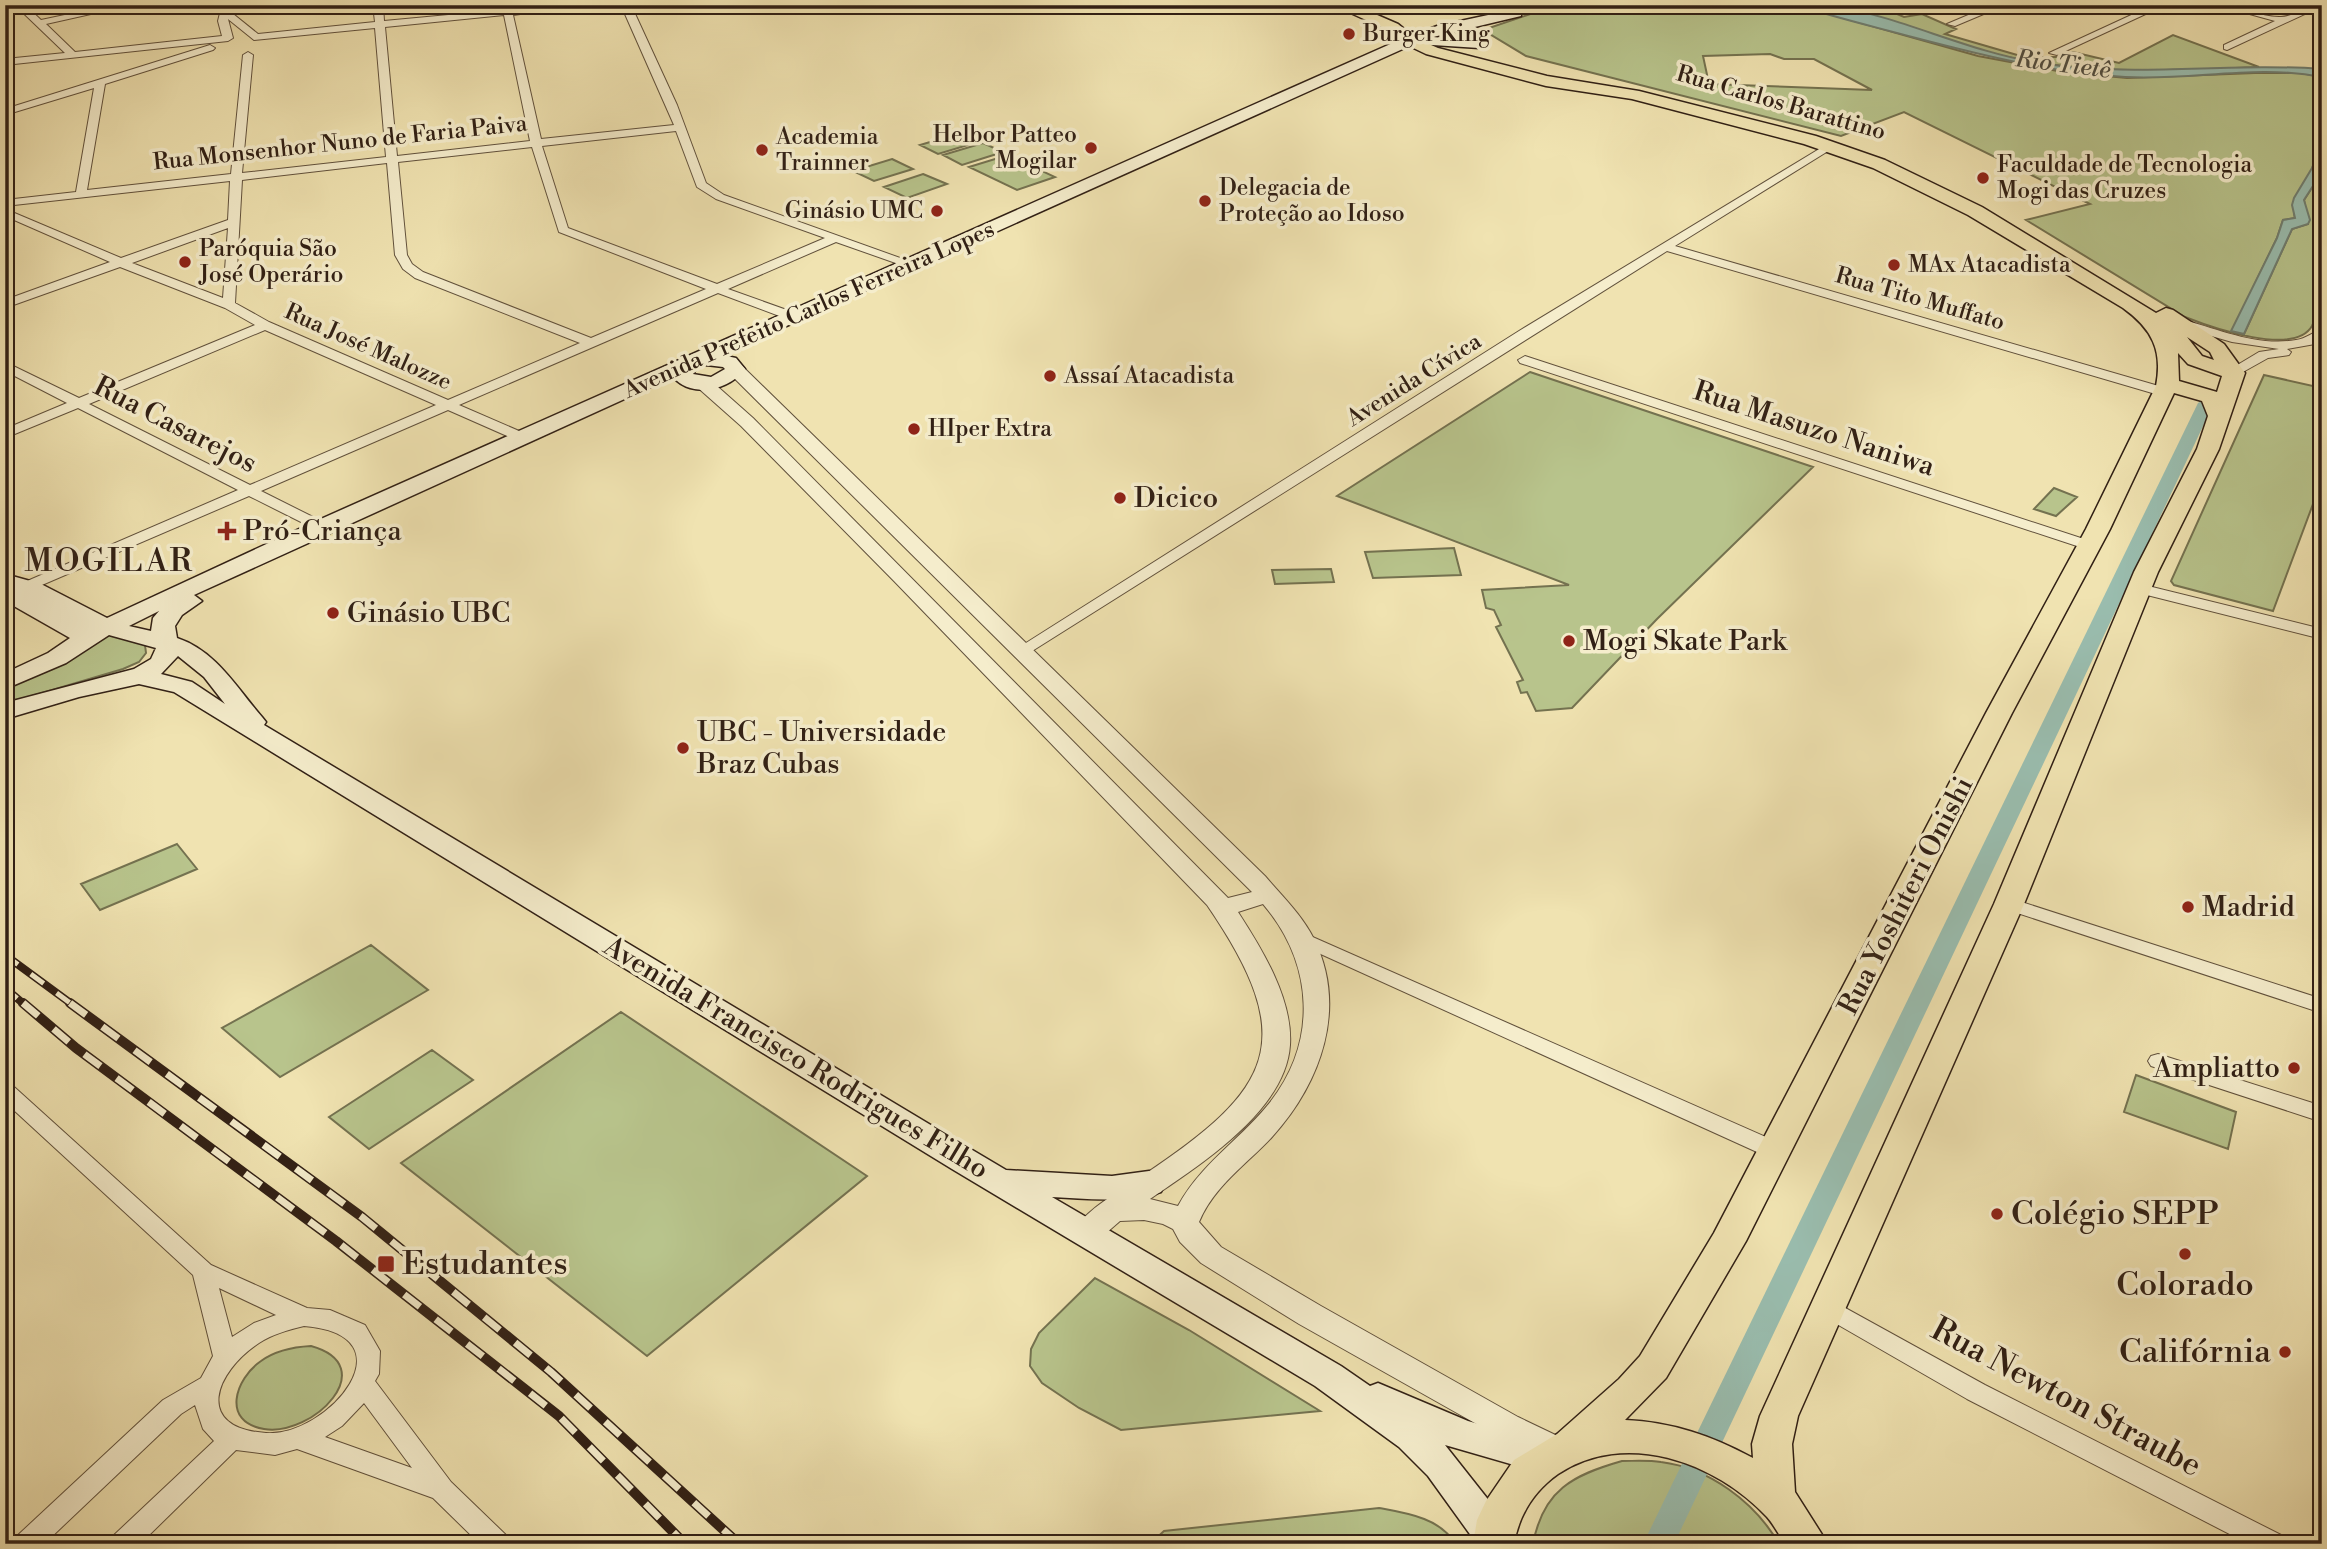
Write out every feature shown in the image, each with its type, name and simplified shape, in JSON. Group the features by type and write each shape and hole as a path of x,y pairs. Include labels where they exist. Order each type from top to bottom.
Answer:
{"main road":[{"path":"1340,5 1393,27 1410,41 1474,45"},
{"path":"1357,5 1430,38"},
{"name":"Avenida Prefeito Carlos Ferreira Lopes","path":"97,632 521,437 694,376 724,380 732,366 1430,38 1522,11"},
{"name":"Avenida Prefeito Carlos Ferreira Lopes","path":"1448,38 1522,11"},
{"path":"1410,41 1430,38"},
{"name":"Rua Carlos Barattino","path":"1430,38 1448,38 1808,132 1897,162 2015,222 2180,323 2217,348 2234,373"},
{"name":"Rua Carlos Barattino","path":"1430,38 1508,71 1546,81 1633,94 1829,146 1912,178 1975,211 2130,304 2175,336 2195,360 2234,373"},
{"name":"Avenida Prefeito Carlos Ferreira Lopes","path":"168,641 161,628 162,620 184,603 694,376 794,317 1410,41"},
{"path":"1508,71 1542,74 1551,72 1551,69 1537,62"},
{"name":"Rua Yoshiteri Onishi","path":"1558,1451 1633,1390 1653,1367 1728,1241 1776,1151 2088,545 2165,388 2171,371 2167,345 2148,317"},
{"path":"1775,1497 1772,1444 1779,1416 1960,1007 2009,904 2140,589 2208,449 2234,373"},
{"path":"2165,388 2211,397 2220,418"},
{"name":"Avenida Francisco Rodrigues Filho","path":"12,587 97,632 168,641 195,656 212,672 266,737"},
{"path":"5,668 97,632"},
{"path":"5,682 57,658 97,632"},
{"path":"5,711 82,688 141,677 164,660 168,641"},
{"name":"Avenida Francisco Rodrigues Filho","path":"141,677 183,687 212,707 1328,1376 1412,1436 1441,1465 1494,1541"},
{"path":"5,728 128,694 169,693 212,707"},
{"path":"1000,1181 1112,1188 1149,1183"},
{"name":"Avenida Francisco Rodrigues Filho","path":"1328,1376 1461,1435 1558,1451"},
{"name":"Avenida Francisco Rodrigues Filho","path":"1494,1541 1499,1515 1517,1483 1558,1451 1611,1436 1654,1437 1703,1450 1739,1468 1775,1497 1808,1544"}],"street":[{"path":"19,5 72,54"},
{"path":"39,23 127,5"},
{"path":"216,5 225,12 243,43 229,305"},
{"path":"378,5 382,25 401,255 407,266 419,275 468,296 591,343"},
{"path":"5,62 72,54 243,43 507,9 582,5"},
{"path":"626,5 680,127 701,185 708,191 911,264"},
{"path":"1952,24 2001,5"},
{"path":"2054,52 2161,5"},
{"path":"2221,5 2284,21"},
{"path":"2227,47 2318,5"},
{"path":"507,9 536,143 563,230 794,317"},
{"path":"225,12 223,21 243,43"},
{"path":"6,111 243,43"},
{"path":"81,193 100,82"},
{"name":"Rua Monsenhor Nuno de Faria Paiva","path":"5,203 680,127"},
{"name":"Avenida Cívica","path":"1023,650 1829,146"},
{"name":"Rua José Malozze","path":"5,212 119,262 229,305 265,325 521,437"},
{"path":"5,304 234,222"},
{"path":"12,587 247,490 835,238"},
{"name":"Rua Tito Muffato","path":"1665,247 2165,388"},
{"path":"2180,323 2251,342 2277,345 2312,341 2322,333"},
{"path":"5,434 265,325"},
{"path":"2234,373 2264,355 2322,348"},
{"name":"Rua Masuzo Naniwa","path":"1525,360 2088,545"},
{"name":"Rua Casarejos","path":"5,366 322,527"},
{"path":"732,366 1262,888 1299,937 1312,969 1319,1012 1314,1044 1289,1097 1271,1122 1202,1191 1189,1208 1185,1222 1190,1234 1211,1255 1310,1315 1507,1426 1558,1451"},
{"path":"694,376 747,422 1219,903 1253,960 1273,1005 1278,1026 1276,1057 1267,1079 1223,1132 1202,1150 1149,1183 1087,1233"},
{"path":"895,571 923,553"},
{"path":"895,571 942,570"},
{"path":"2140,589 2322,634"},
{"path":"1219,903 1262,888"},
{"path":"2009,904 2322,1006"},
{"path":"1299,937 1776,1151"},
{"path":"2158,1061 2322,1114"},
{"path":"5,1090 203,1272 304,1317"},
{"path":"1113,1211 1156,1209 1185,1222"},
{"path":"203,1272 225,1356"},
{"name":"Rua Newton Straube","path":"1829,1308 1976,1392 2274,1544"},
{"path":"304,1317 330,1319 351,1327 365,1342 369,1362 364,1384 355,1401 340,1416 300,1439 276,1445 253,1445 232,1440 215,1426 206,1407 209,1385 225,1356 257,1332 275,1323 304,1317"},
{"path":"364,1384 442,1490 498,1544"},
{"path":"26,1544 172,1407 195,1390 209,1385"},
{"path":"300,1439 442,1490"},
{"path":"121,1544 232,1440"}],"green space":[{"path":"1557,5 1797,5 1978,56 2063,72 2127,78 2255,73 2301,73 2322,77 2319,147 2312,169 2298,192 2294,204 2295,218 2283,220 2232,331 2244,334 2292,229 2308,224 2304,200 2322,172 2322,274 2317,312 2312,326 2302,335 2288,339 2251,337 2185,317 2026,220 2090,204 1904,112 1841,136 1526,56 1483,30","holes":["1770,54 1784,59 1814,59 1872,90 1709,84 1703,56"]},
{"path":"1834,5 1852,8 1876,5 1904,17 1922,14 1956,29 1945,34 2024,57 2059,57 2073,52 2119,63 2173,35 2259,67 2122,70 2040,63 1962,45"},
{"path":"960,133 978,142 938,154 920,145"},
{"path":"983,143 1003,152 962,165 943,155"},
{"path":"1008,155 1055,177 1017,190 969,167"},
{"path":"892,159 913,169 874,181 853,171"},
{"path":"923,174 947,184 907,198 884,187"},
{"path":"1530,372 1813,467 1657,619 1572,708 1536,711 1527,692 1521,693 1517,682 1523,680 1496,627 1501,625 1494,610 1486,608 1482,590 1569,585 1337,496"},
{"path":"2264,375 2322,388 2322,480 2273,611 2174,585 2171,581"},
{"path":"2054,488 2077,497 2056,516 2034,509"},
{"path":"1454,548 1461,575 1373,578 1365,552"},
{"path":"1331,569 1334,582 1275,584 1272,570"},
{"path":"111,634 131,637 145,645 146,653 139,662 123,669 5,704 5,686"},
{"path":"177,844 197,869 100,910 81,884"},
{"path":"371,945 428,990 280,1077 222,1028"},
{"path":"621,1012 867,1176 647,1356 401,1163"},
{"path":"432,1050 473,1080 369,1149 329,1117"},
{"path":"2136,1075 2236,1112 2228,1149 2124,1112"},
{"path":"1095,1278 1189,1330 1320,1411 1121,1430 1079,1408 1042,1383 1030,1366 1031,1349 1039,1333"},
{"path":"311,1346 332,1356 341,1369 341,1383 333,1398 319,1412 283,1429 264,1429 250,1425 237,1409 239,1389 244,1378 267,1357 291,1348"},
{"path":"1622,1461 1656,1461 1696,1471 1744,1501 1779,1544 1533,1544 1544,1510 1563,1488 1589,1472"},
{"path":"1379,1508 1422,1518 1441,1528 1455,1544 1150,1544 1164,1531"}],"shaded area":[{"path":"1797,5 1826,5 1861,11 1988,51 2040,63 2145,70 2287,67 2322,69 2322,77 2297,73 2248,72 2150,78 2072,72 1968,51"},
{"path":"2322,144 2322,172 2304,200 2310,220 2308,224 2292,229 2244,334 2231,331 2277,238 2283,220 2295,218 2292,205 2294,198 2312,168"}],"waterway":[{"path":"1658,1544 2206,403"}],"railway":[{"path":"5,955 73,1005"},
{"path":"5,988 25,1005"},
{"path":"23,1003 76,1048 336,1241 559,1416 685,1544"},
{"path":"70,1003 362,1217 551,1372 739,1544"}],"place":[{"name":"Burger King","path":"1349,34"},
{"name":"Helbor Patteo Mogilar","path":"1091,148"},
{"name":"Academia Trainner","path":"762,150"},
{"name":"Faculdade de Tecnologia Mogi das Cruzes","path":"1983,178"},
{"name":"Delegacia de Proteção ao Idoso","path":"1205,201"},
{"name":"Ginásio UMC","path":"937,211"},
{"name":"Paróquia São José Operário","path":"185,262"},
{"name":"MAx Atacadista","path":"1894,265"},
{"name":"Assaí Atacadista","path":"1050,376"},
{"name":"HIper Extra","path":"914,429"},
{"name":"Dicico","path":"1120,498"},
{"name":"Pró-Criança","path":"227,531"},
{"name":"Ginásio UBC","path":"333,613"},
{"name":"Mogi Skate Park","path":"1569,641"},
{"name":"UBC - Universidade Braz Cubas","path":"683,748"},
{"name":"Madrid","path":"2188,907"},
{"name":"Ampliatto","path":"2294,1068"},
{"name":"Colégio SEPP","path":"1997,1214"},
{"name":"Colorado","path":"2185,1254"},
{"name":"Estudantes","path":"386,1264"},
{"name":"Califórnia","path":"2285,1352"}],"district":[{"name":"MOGILAR","path":"109,561"}],"water label":[{"name":"Rio Tietê","path":"2063,65"}]}
